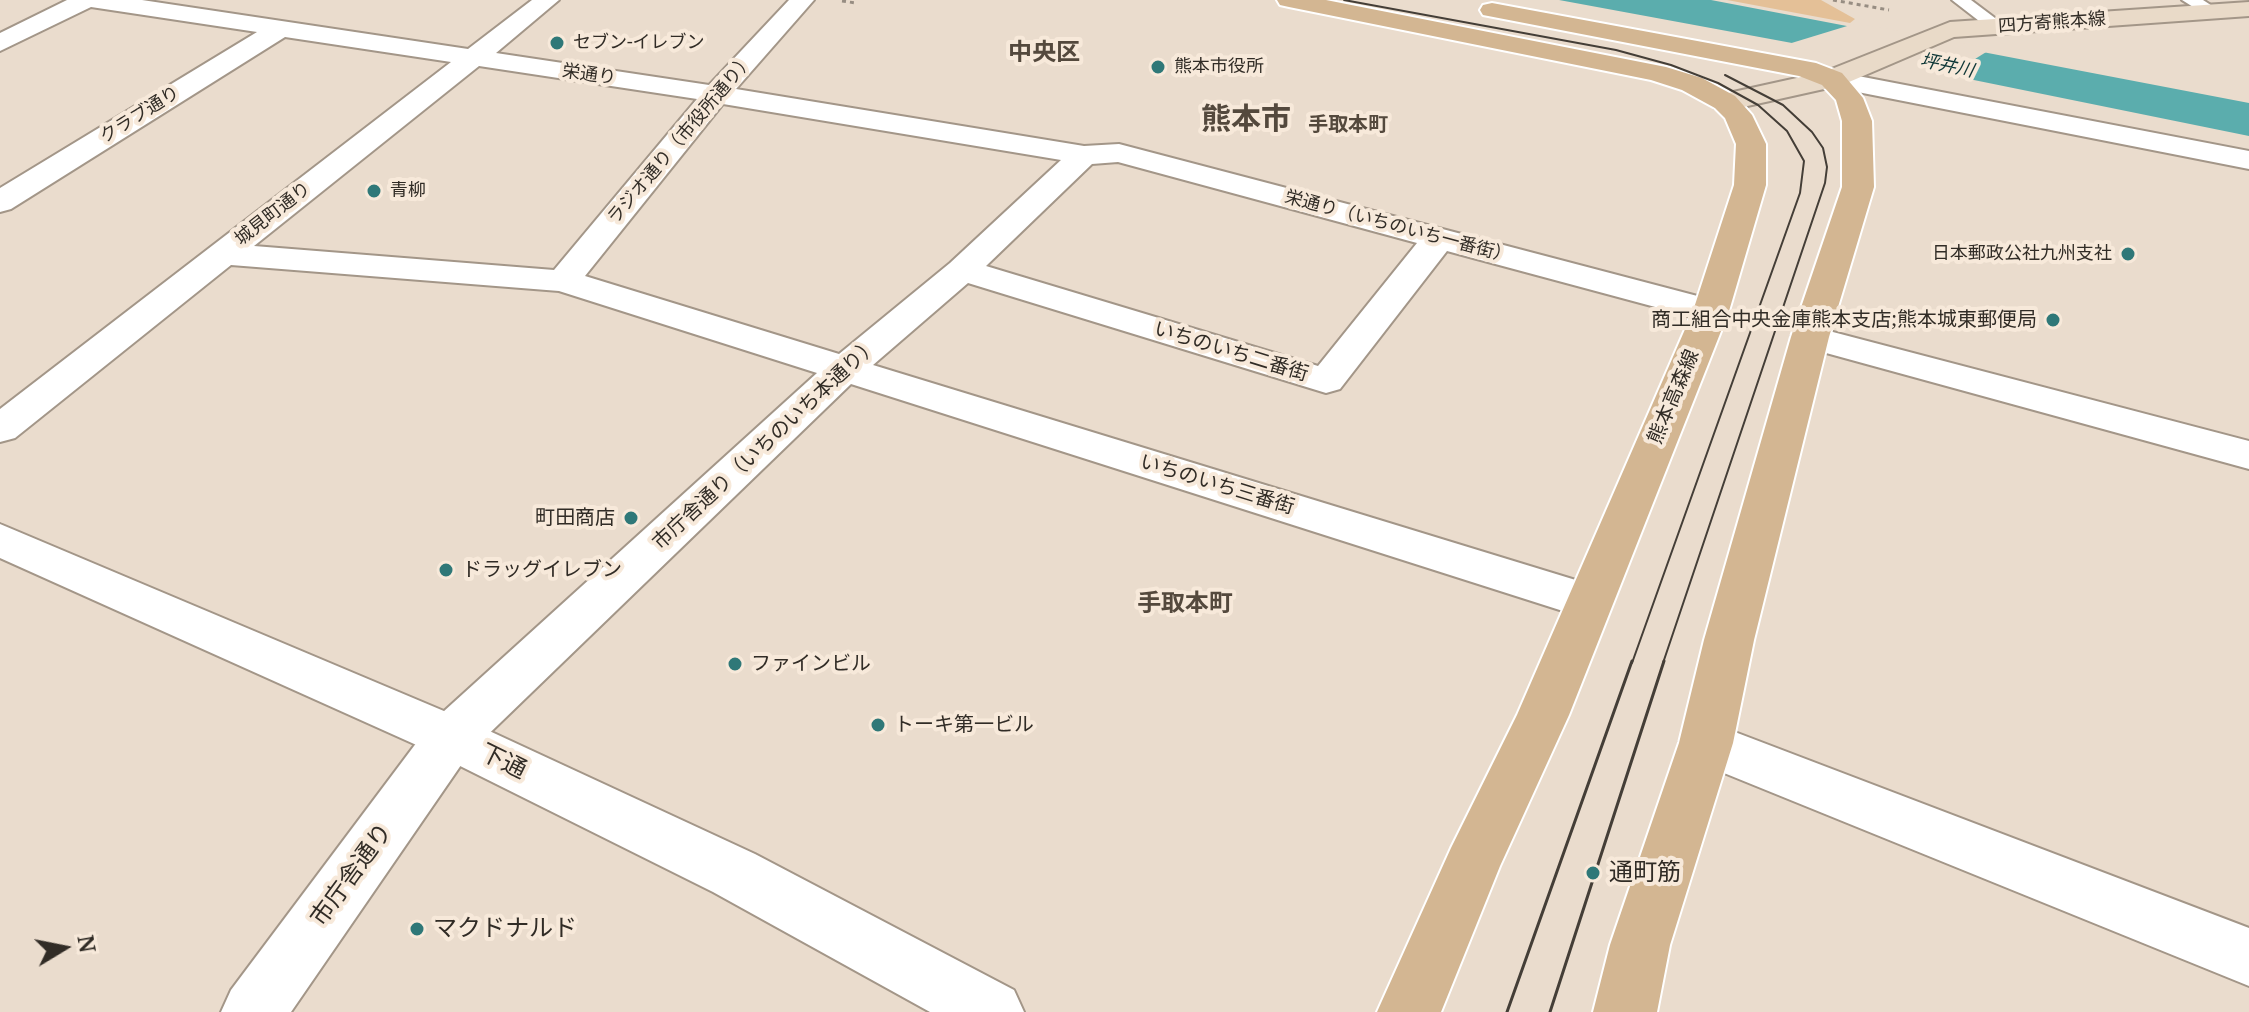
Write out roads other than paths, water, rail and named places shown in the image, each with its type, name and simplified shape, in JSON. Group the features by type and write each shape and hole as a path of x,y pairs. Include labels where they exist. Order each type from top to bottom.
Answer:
{"main road":[{"name":"熊本高森線","path":"1289,0 1656,73 1692,84 1725,102 1738,115 1751,144 1750,185 1711,311 1543,715 1471,866 1409,1012"},
{"path":"1466,5 1847,72"},
{"name":"四方寄熊本線","path":"1847,72 1950,30 2201,6 2249,9"},
{"path":"1725,102 1847,72"},
{"path":"1625,1012 1640,945 1706,743 1729,640 1810,337 1858,187 1857,121 1849,98 1847,72"}],"street":[{"path":"0,43 86,0"},
{"name":"栄通り","path":"93,0 716,94 1084,155"},
{"name":"城見町通り","path":"0,429 547,0"},
{"name":"ラジオ通り（市役所通り）","path":"563,281 716,94 802,0"},
{"name":"クラブ通り","path":"0,202 280,29"},
{"path":"1847,72 2249,160"},
{"name":"栄通り（いちのいち一番街）","path":"1084,155 1119,153 1711,311"},
{"name":"市庁舎通り（いちのいち本通り）","path":"451,737 845,369 962,270 1084,155"},
{"name":"いちのいち二番街","path":"962,270 1326,381 1439,238"},
{"name":"いちのいち三番街","path":"223,254 563,281 1588,601"},
{"path":"1810,337 2249,455"},
{"name":"下通","path":"0,540 451,737 734,873 992,1012"},
{"name":"市庁舎通り","path":"253,1012 451,737"},
{"path":"1706,743 2249,957"}],"lane":[{"path":"1960,0 1998,27"}],"water":[{"name":"坪井川","path":"1559,0 1711,0 2249,103 2249,136 1792,43"}],"tram line":[{"path":"1344,0 1616,50 1671,65 1718,83 1758,105 1787,131 1804,161 1800,193 1632,663"},
{"path":"1663,663 1825,183 1827,167 1823,148 1812,132 1783,105 1725,75"},
{"path":"1507,1012 1632,661"},
{"path":"1550,1012 1664,661"}],"place":[{"name":"セブン-イレブン","path":"557,43"},
{"name":"熊本市役所","path":"1158,67"},
{"name":"青柳","path":"374,191"},
{"name":"日本郵政公社九州支社","path":"2128,254"},
{"name":"商工組合中央金庫熊本支店;熊本城東郵便局","path":"2053,320"},
{"name":"町田商店","path":"631,518"},
{"name":"ドラッグイレブン","path":"446,570"},
{"name":"ファインビル","path":"735,664"},
{"name":"トーキ第一ビル","path":"878,725"},
{"name":"通町筋","path":"1593,873"},
{"name":"マクドナルド","path":"417,929"}],"district":[{"name":"中央区","path":"1044,53"},
{"name":"熊本市","path":"1246,120"},
{"name":"手取本町","path":"1348,125"},
{"name":"手取本町","path":"1185,604"}]}
